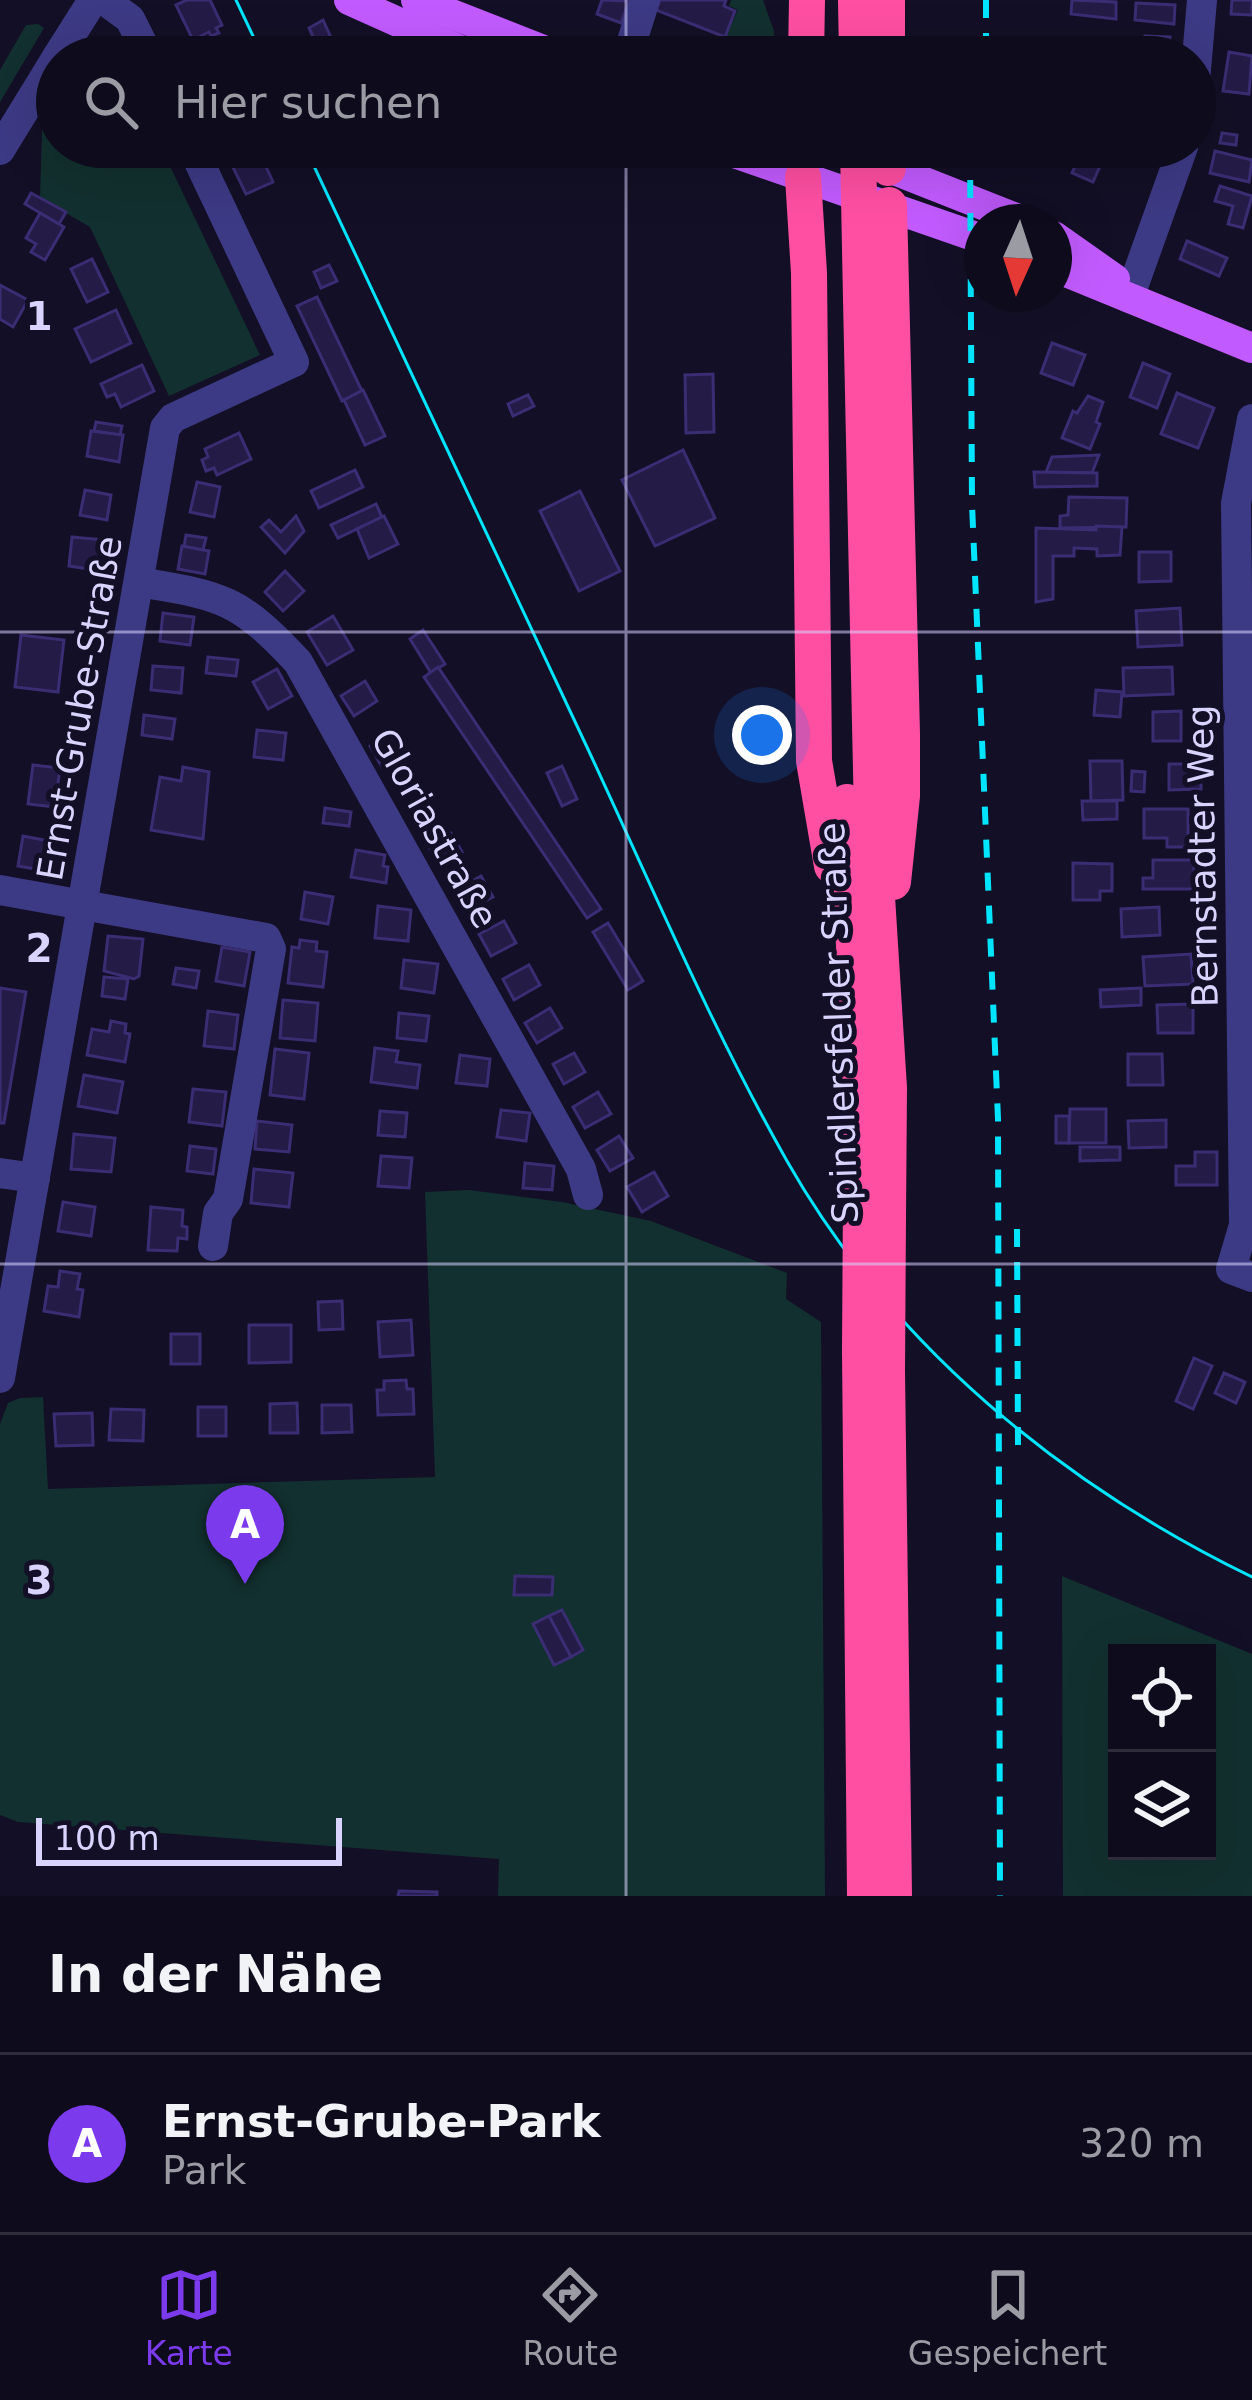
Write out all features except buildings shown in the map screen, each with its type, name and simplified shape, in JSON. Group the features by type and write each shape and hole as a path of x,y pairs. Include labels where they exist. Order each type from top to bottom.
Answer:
{"highway":[{"path":"806,36 807,0"},
{"path":"834,0 834,36"},
{"path":"856,0 857,36"},
{"path":"887,0 887,36"},
{"path":"803,168 809,273 814,761 818,796 868,963"},
{"name":"Spindlersfelder Straße","path":"838,168 850,297 868,963 889,1088 874,1207 865,1896"},
{"name":"Spindlersfelder Straße","path":"850,297 875,168"},
{"path":"868,963 896,866 902,734 889,205"},
{"name":"Spindlersfelder Straße","path":"873,1361 893,1896"}],"main road":[{"path":"349,0 429,36"},
{"path":"416,0 479,36"},
{"path":"815,168 889,205 964,232"},
{"path":"881,168 889,205"},
{"path":"908,168 987,204"},
{"path":"1072,248 1112,276 1129,298"},
{"path":"1072,275 1252,348"}],"street":[{"path":"70,36 93,0"},
{"path":"104,0 130,19 138,36"},
{"path":"633,36 645,0"},
{"path":"1199,36 1202,0"},
{"path":"0,150 36,91"},
{"name":"Ernst-Grube-Straße","path":"0,1378 165,428 173,418 294,362 203,168"},
{"path":"1129,298 1175,168"},
{"name":"Bernstadter Weg","path":"1252,419 1237,503 1244,1225 1232,1269 1252,1277"},
{"name":"Gloriastraße","path":"140,582 227,600 259,620 298,662 581,1169 588,1195"},
{"path":"0,890 266,938 271,949 228,1199 218,1213 213,1246"},
{"path":"0,1173 35,1178"}],"green space":[{"path":"731,0 763,0 774,36 726,36 738,10 729,6"},
{"path":"26,25 44,28 0,102 0,70"},
{"path":"41,168 171,168 260,355 169,396 90,227 40,198"},
{"path":"468,1190 562,1202 651,1221 787,1273 786,1299 821,1322 825,1896 498,1896 499,1859 18,1822 0,1815 0,1424 8,1403 43,1397 48,1489 435,1477 425,1192"},
{"path":"1062,1576 1252,1654 1252,1896 1063,1896"}],"tram line":[{"path":"236,0 253,36"},
{"path":"315,168 707,1007 787,1161 829,1228 930,1350 988,1404 1114,1499 1252,1577"}],"railway":[{"path":"986,0 986,36"},
{"path":"970,168 972,504 998,1119 1000,1896"},
{"path":"1017,1229 1018,1445"}],"place":[{"name":"Ernst-Grube-Park","path":"245,1584"}]}
